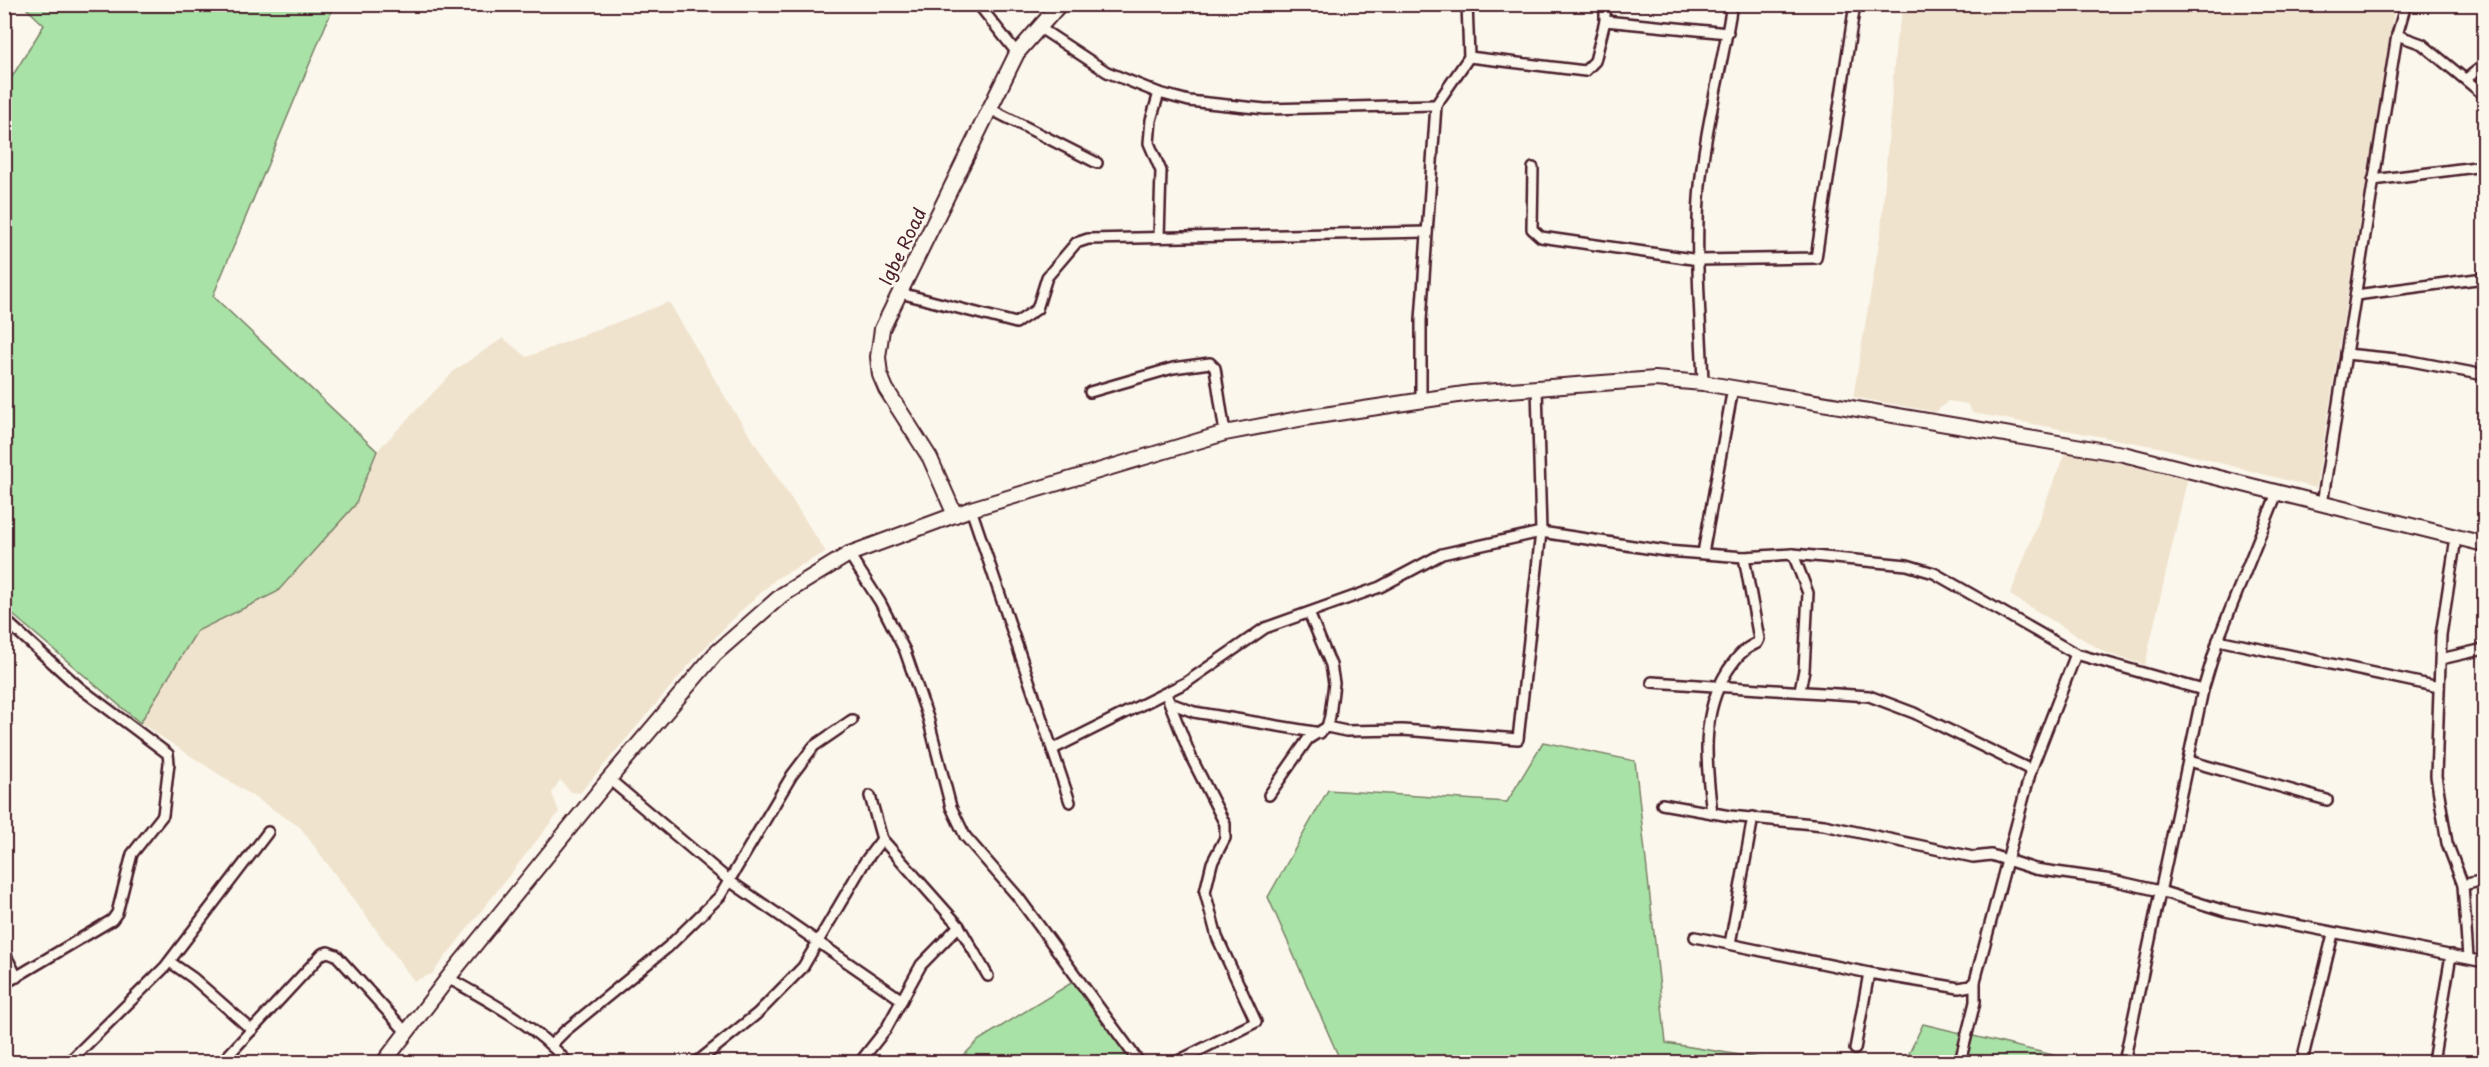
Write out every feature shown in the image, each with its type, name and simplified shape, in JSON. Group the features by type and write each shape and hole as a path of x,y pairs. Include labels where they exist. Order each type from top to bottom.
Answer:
{"main road":[{"name":"Igbe Road","path":"955,515 930,458 886,389 880,375 878,357 882,329 1017,53 1059,4"},
{"path":"384,1062 448,978 609,779 702,669 744,626 782,595 849,554 971,509 1224,433 1421,399 1537,387 1655,379 1703,383 2123,454 2484,544"}],"street":[{"path":"978,4 1017,53"},
{"path":"1421,399 1421,320 1436,105 1469,57 1467,4"},
{"path":"1469,57 1586,71 1595,61 1605,21 1605,4"},
{"path":"1703,383 1699,199 1707,127 1728,33 1732,4"},
{"path":"1533,168 1532,230 1541,237 1699,260 1816,258 1855,4"},
{"path":"2322,504 2397,35 2406,4"},
{"path":"1605,21 1728,33"},
{"path":"1040,28 1107,72 1159,93 1189,101 1265,109 1436,105"},
{"path":"2397,35 2422,44 2484,95"},
{"path":"2466,79 2484,65"},
{"path":"1159,93 1151,120 1149,143 1161,171 1159,237"},
{"path":"990,109 1097,163"},
{"path":"2373,180 2484,166"},
{"path":"900,293 1016,323 1037,309 1047,277 1076,243 1095,238 1427,232"},
{"path":"2356,295 2484,278"},
{"path":"2346,354 2406,360 2484,375"},
{"path":"1090,392 1173,368 1210,363 1215,368 1224,433"},
{"path":"1168,699 1194,712 1323,730 1364,732 1403,730 1518,739 1540,532 1537,387"},
{"path":"1703,553 1732,388"},
{"path":"2124,1062 2203,690 2218,640 2277,493"},
{"path":"971,509 1070,802"},
{"path":"1053,749 1168,699 1265,628 1380,587 1442,554 1540,532 1666,551 1744,557 1793,554 1907,565 1934,573 2076,654 2203,690"},
{"path":"2456,538 2441,635 2436,776 2447,843 2463,885 2468,958"},
{"path":"849,554 880,602 905,651 928,717 951,807 965,836 1018,897 1139,1062"},
{"path":"1793,554 1808,593 1804,670 1800,690"},
{"path":"1712,813 1706,725 1716,688 1742,650 1757,643 1759,639 1744,557"},
{"path":"1269,795 1308,739 1323,730 1334,683 1330,665 1309,613"},
{"path":"4,619 80,688 168,754 170,763 163,815 132,854 117,913 112,920 4,984"},
{"path":"2218,640 2439,687"},
{"path":"2441,659 2484,649"},
{"path":"1960,1062 1975,1002 1975,981 2031,770 2076,654"},
{"path":"1652,682 1779,692 1800,690 1855,693 1886,701 2031,770"},
{"path":"1168,699 1191,757 1226,830 1225,838 1212,863 1205,892 1217,937 1256,1022 1176,1062"},
{"path":"552,1045 565,1031 676,940 731,882 813,746 852,720"},
{"path":"2189,761 2328,800"},
{"path":"609,779 731,882 902,1000"},
{"path":"870,796 882,839 959,926 988,976"},
{"path":"1662,804 1712,813 1824,825 1925,849 1973,857 1990,855 2035,869 2112,880 2160,891 2225,911 2484,962"},
{"path":"1730,944 1753,817"},
{"path":"69,1062 143,992 170,962 268,832"},
{"path":"697,1062 772,1000 803,967 864,863 882,839"},
{"path":"2463,885 2484,880"},
{"path":"860,1062 886,1029 921,965 959,926"},
{"path":"2302,1061 2333,934"},
{"path":"1695,938 1869,973 1959,988 1970,986 1975,981"},
{"path":"4,952 17,976"},
{"path":"222,1062 322,954 328,952 336,955 408,1033"},
{"path":"2433,1062 2451,955"},
{"path":"170,962 193,978 252,1030"},
{"path":"1855,1049 1869,973"},
{"path":"448,978 506,1010 552,1045 561,1060"}],"shaded area":[{"path":"1904,5 2395,5 2316,488 2163,448 1973,413 1967,404 1948,401 1936,412 1853,397 1881,231 1896,40"},
{"path":"669,302 730,405 826,552 777,578 742,610 697,656 580,793 571,792 560,780 552,793 559,812 432,974 414,981 300,827 140,723 197,631 277,592 355,505 377,451 455,370 503,338 527,357"},
{"path":"2065,452 2188,476 2145,665 2106,653 2010,595"}],"green space":[{"path":"23,5 334,5 213,296 377,451 355,505 277,592 197,631 140,723 5,608 5,88 44,25"},
{"path":"1543,742 1635,761 1666,1043 1783,1062 1341,1062 1268,897 1328,790 1507,802"},
{"path":"1081,977 1146,1062 957,1062 979,1040"},
{"path":"1923,1024 2082,1062 1905,1062"}]}
